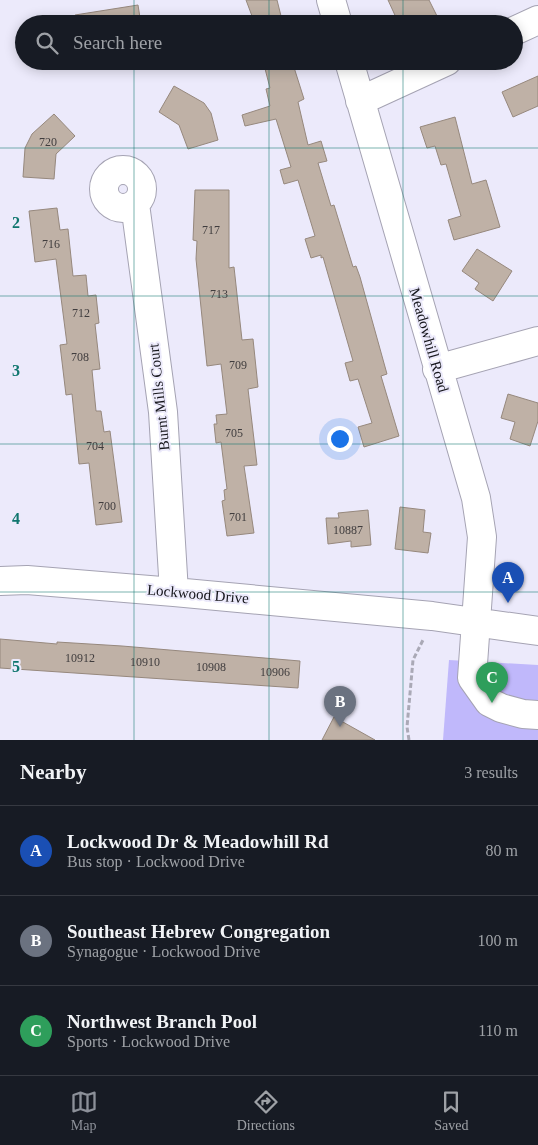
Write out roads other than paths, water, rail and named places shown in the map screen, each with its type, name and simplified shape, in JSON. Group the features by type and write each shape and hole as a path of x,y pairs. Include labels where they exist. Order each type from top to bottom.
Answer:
{"street":[{"path":"331,0 335,15"},
{"path":"523,27 538,20"},
{"name":"Meadowhill Road","path":"351,70 476,498 482,537 470,622 472,678 480,692 489,702 501,708 523,714 538,714"},
{"path":"360,101 427,70"},
{"name":"Burnt Mills Court","path":"135,204 163,412 174,592"},
{"path":"437,369 538,341"},
{"name":"Lockwood Drive","path":"0,581 27,580 395,612 412,624 445,632 470,622"},
{"path":"470,622 538,631"}],"place":[{"name":"Lockwood Dr & Meadowhill Rd","path":"508,603"},
{"name":"Northwest Branch Pool","path":"492,703"},
{"name":"Southeast Hebrew Congregation","path":"340,727"}]}
